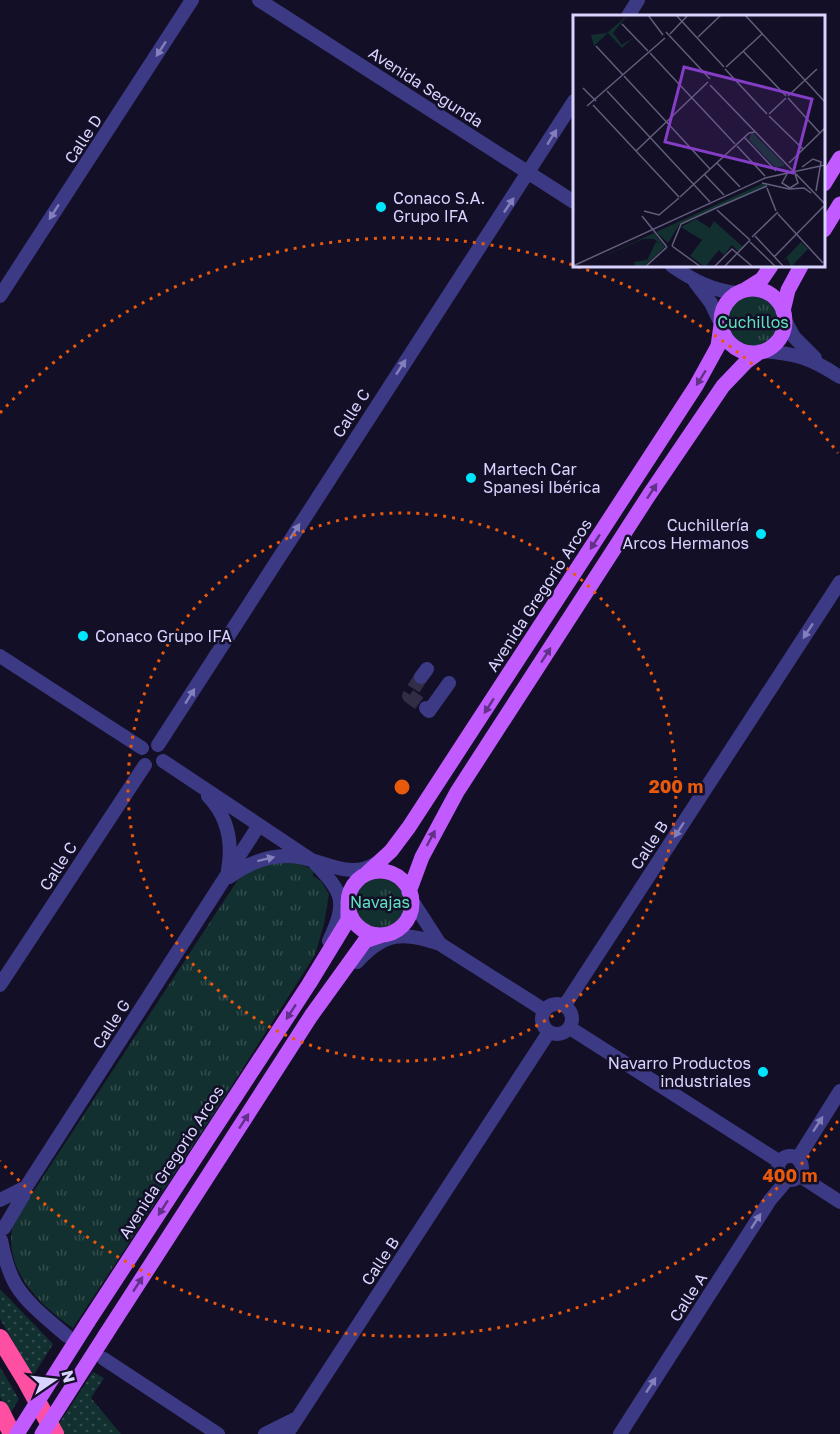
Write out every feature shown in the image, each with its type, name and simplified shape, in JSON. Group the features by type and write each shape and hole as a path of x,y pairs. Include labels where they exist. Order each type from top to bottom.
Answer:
{"highway":[{"path":"0,1338 55,1434"},
{"path":"0,1350 44,1434"},
{"path":"0,1410 12,1434"}],"main road":[{"path":"825,181 840,158"},
{"path":"825,228 840,204"},
{"path":"762,352 749,353 738,350 723,334 721,323 724,305 734,294 762,279 770,267"},
{"path":"44,1434 311,1016 365,941 393,934 407,918 411,909 410,895 422,856 457,792 723,386 746,362 770,348 781,337 788,290 800,267"},
{"path":"742,291 759,289 769,293 777,300 784,315"},
{"name":"Avenida Gregorio Arcos","path":"361,873 384,858 418,814 696,386 718,346 721,323"},
{"path":"393,934 362,929 354,922 345,900 361,873 380,871 392,874 403,881 410,895"},
{"name":"Avenida Gregorio Arcos","path":"17,1434 309,984 348,920 345,900"}],"street":[{"name":"Calle D","path":"0,296 192,0"},
{"name":"Avenida Segunda","path":"259,0 573,201"},
{"path":"629,15 639,0"},
{"name":"Calle C","path":"158,745 386,391 530,173 573,103"},
{"path":"674,267 694,280 721,291 742,291"},
{"path":"694,280 711,303 721,323"},
{"path":"784,315 794,337 820,364"},
{"path":"762,352 792,353 820,364 840,376"},
{"name":"Calle B","path":"566,1005 840,582"},
{"path":"0,656 142,748"},
{"path":"426,708 429,711 449,683"},
{"path":"149,743 158,745 164,752 163,761 153,768 145,765 139,755 142,748 149,743"},
{"path":"163,761 313,861 333,882 345,900"},
{"name":"Calle C","path":"0,985 145,765"},
{"name":"Calle G","path":"194,782 215,804 226,826 231,844 225,878"},
{"name":"Calle G","path":"1,1231 23,1196 26,1187 259,825"},
{"name":"Calle G","path":"225,878 266,858 290,856 361,873"},
{"path":"410,895 415,908 440,944"},
{"path":"393,934 440,944 544,1010"},
{"path":"553,1004 566,1005 572,1015 570,1028 560,1034 549,1032 543,1024 544,1010 553,1004"},
{"path":"570,1028 780,1162"},
{"name":"Calle B","path":"287,1434 549,1032"},
{"path":"798,1158 840,1091"},
{"path":"794,1178 802,1165 798,1158 788,1156 780,1162 779,1173 794,1178 840,1202"},
{"name":"Calle A","path":"620,1434 770,1200 794,1178"},
{"path":"0,1200 26,1187"},
{"path":"1,1231 8,1266 16,1286"},
{"path":"0,1274 16,1286 67,1336"},
{"path":"104,1359 215,1432 231,1434"},
{"path":"265,1434 297,1418"}],"green space":[{"name":"Cuchillos","path":"753,296 763,298 771,304 777,312 779,322 777,332 771,340 763,346 753,348 743,346 735,340 729,332 727,322 729,312 735,304 743,298"},
{"path":"295,862 314,870 313,876 321,881 329,894 324,924 315,955 73,1328 47,1308 26,1283 18,1269 11,1238 14,1221 237,881 252,870 264,865"},
{"name":"Navajas","path":"380,876 394,880 402,888 406,902 402,916 394,924 380,928 366,924 358,916 354,902 358,888 366,880"},
{"path":"0,1289 53,1344 33,1376 0,1319"},
{"path":"0,1367 19,1399 10,1414 0,1397"},
{"path":"93,1372 104,1378 91,1398 121,1434 62,1434 58,1425"}],"tunnel":[{"path":"421,677 409,696 426,708"}],"place":[{"name":"Conaco S.A. Grupo IFA","path":"381,207"},
{"name":"Martech Car Spanesi Ibérica","path":"471,478"},
{"name":"Cuchillería Arcos Hermanos","path":"761,534"},
{"name":"Conaco Grupo IFA","path":"83,636"},
{"name":"Navarro Productos industriales","path":"763,1072"}]}
